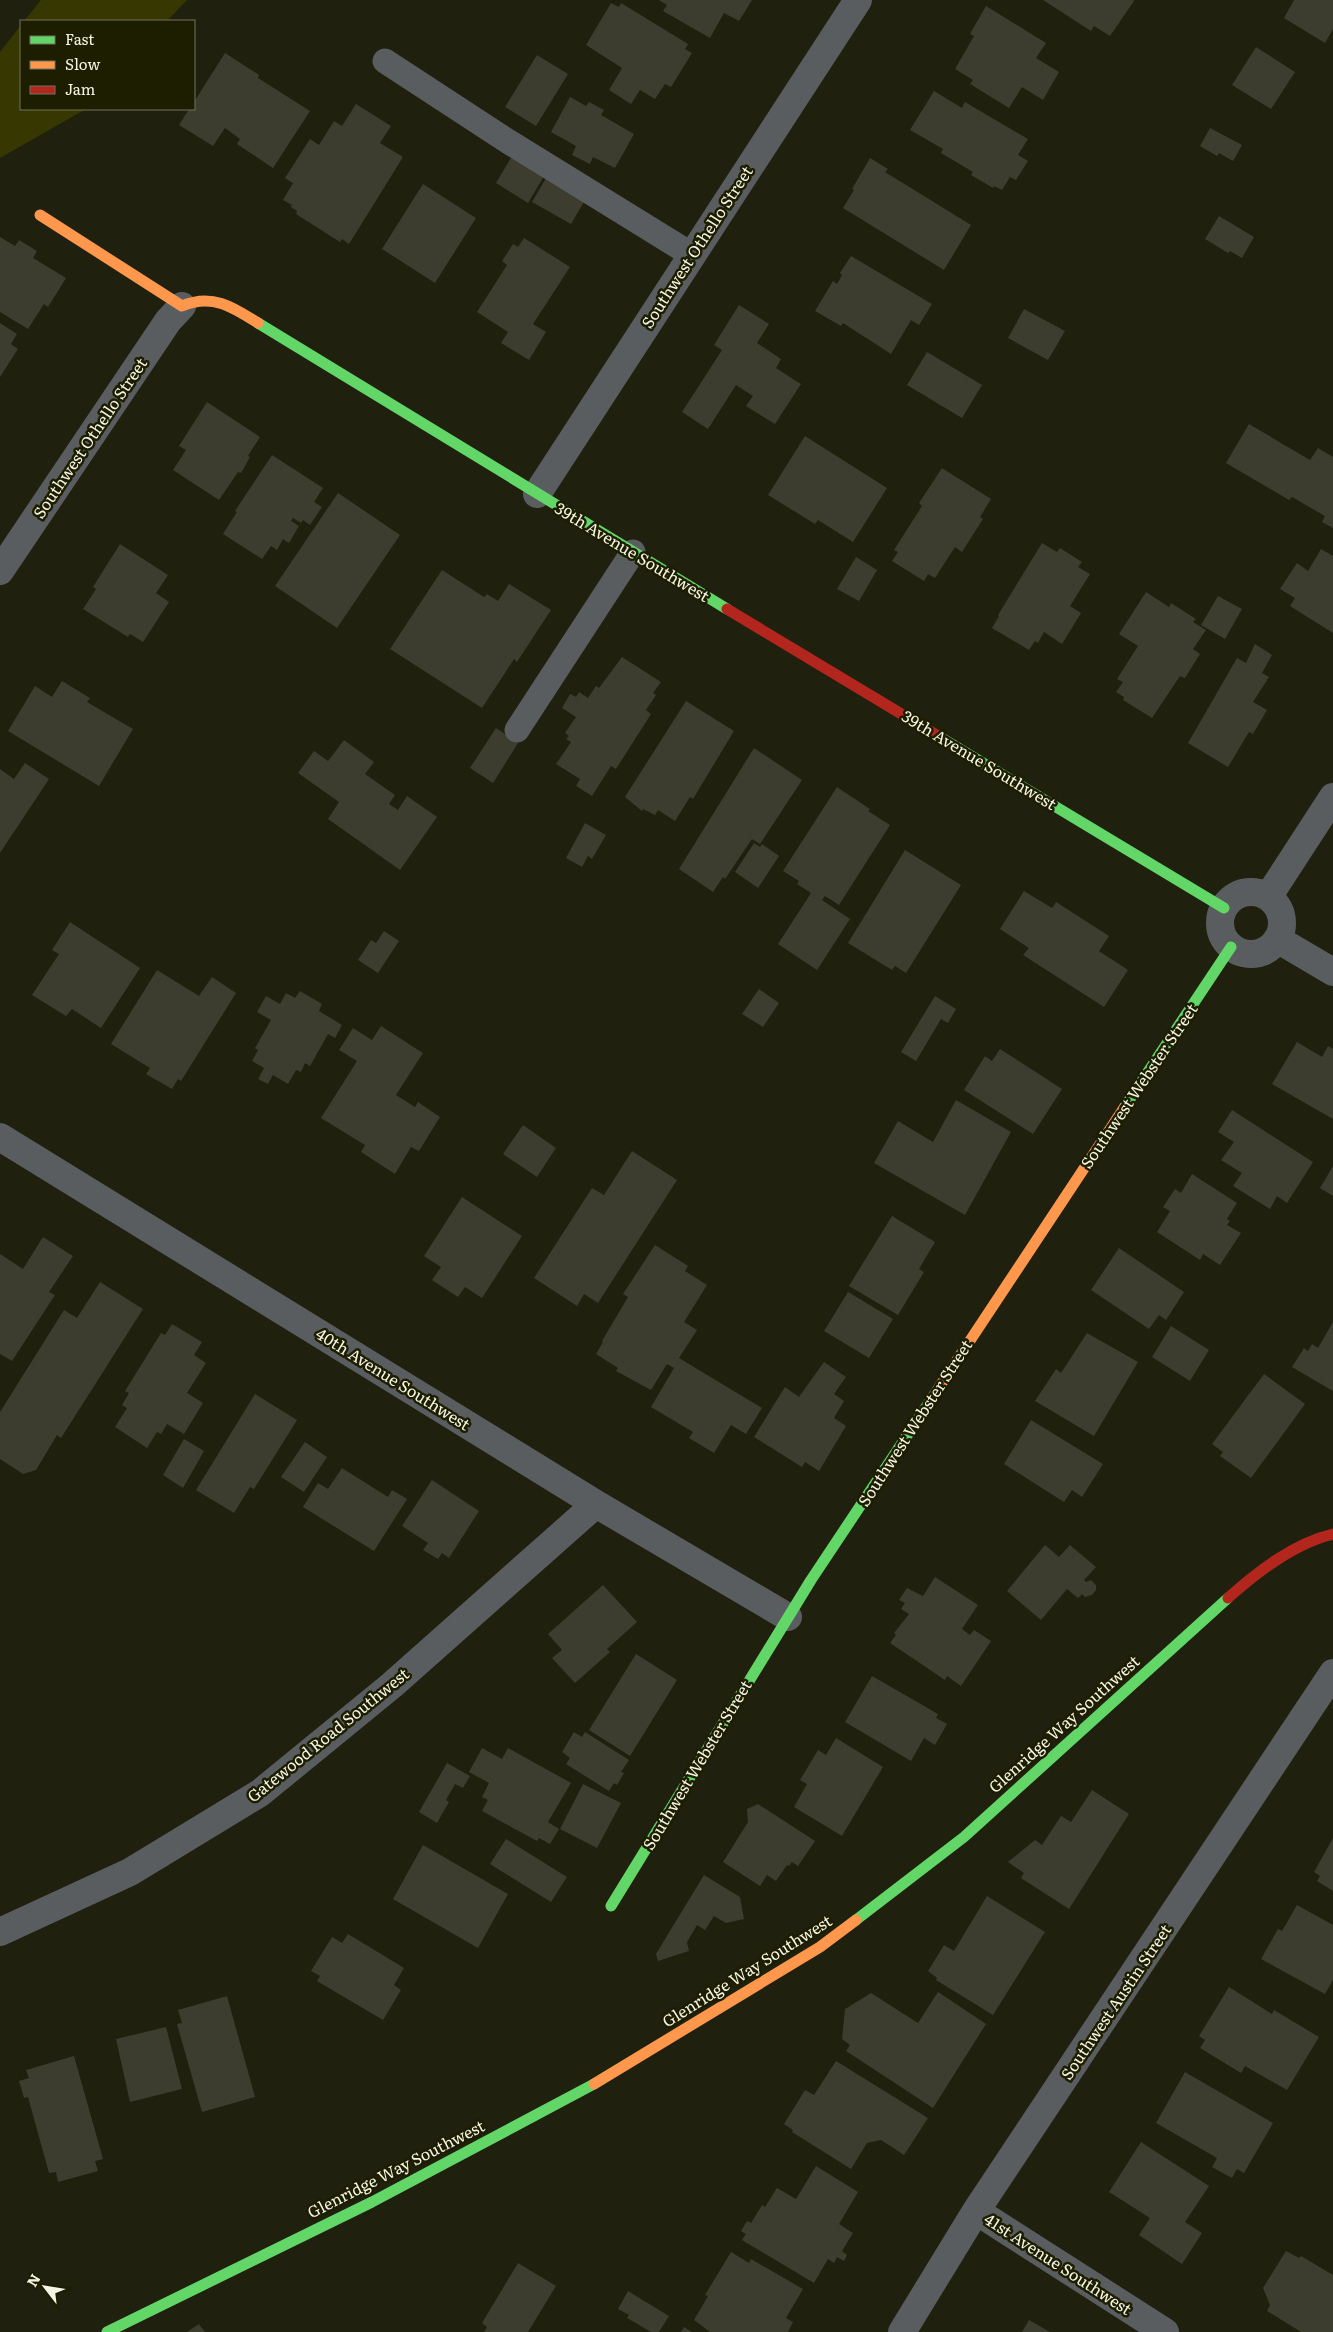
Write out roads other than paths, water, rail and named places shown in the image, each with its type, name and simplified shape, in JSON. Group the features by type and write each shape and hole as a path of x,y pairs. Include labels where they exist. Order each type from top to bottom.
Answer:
{"street":[{"name":"Southwest Othello Street","path":"537,494 858,0"},
{"path":"40,215 182,306"},
{"name":"39th Avenue Southwest","path":"182,306 196,299 210,300 217,301 241,312 632,552 1224,908"},
{"name":"Southwest Othello Street","path":"0,571 162,329 182,306"},
{"path":"1268,897 1333,797"},
{"path":"1248,892 1268,897 1280,913 1281,928 1277,939 1268,949 1249,955 1231,948 1224,940 1220,931 1219,920 1228,901 1248,892"},
{"path":"1277,939 1333,972"},
{"name":"Southwest Webster Street","path":"610,1906 788,1617 1231,948"},
{"name":"40th Avenue Southwest","path":"0,1136 596,1504 788,1617"},
{"name":"Gatewood Road Southwest","path":"0,1932 130,1872 260,1793 392,1685 596,1504"},
{"name":"Glenridge Way Southwest","path":"108,2332 372,2202 582,2090 710,2015 820,1947 964,1837 1248,1580 1312,1539 1333,1534"},
{"name":"Southwest Austin Street","path":"902,2332 976,2211 1333,1674"},
{"name":"41st Avenue Southwest","path":"976,2211 1165,2332"}],"lane":[{"path":"384,61 509,142 692,255"},
{"path":"518,730 632,552"}]}
